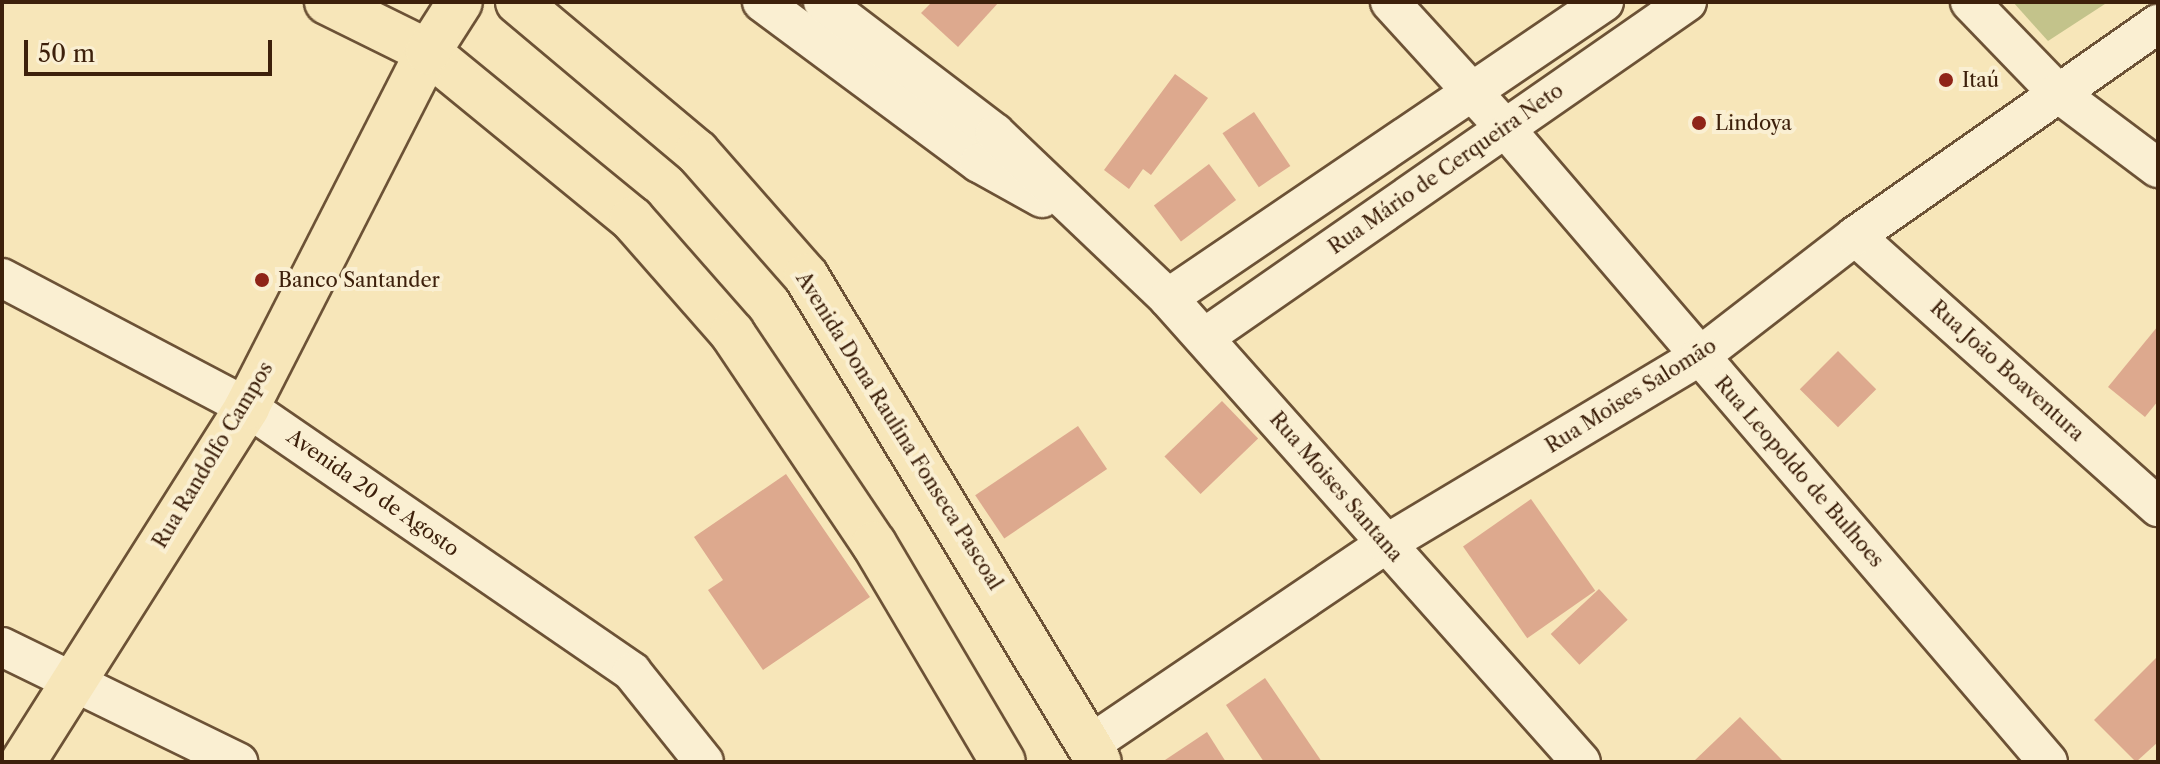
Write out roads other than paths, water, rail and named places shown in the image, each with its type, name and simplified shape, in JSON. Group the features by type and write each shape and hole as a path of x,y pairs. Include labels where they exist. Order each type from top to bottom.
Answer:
{"main road":[{"path":"327,2 428,52 632,219 732,333 874,544 1003,762"},
{"name":"Rua Randolfo Campos","path":"23,762 247,407 428,52 460,2"},
{"name":"Avenida Dona Raulina Fonseca Pascoal","path":"518,2 697,152 806,276 1086,756"}],"street":[{"name":"Rua Moises Santana","path":"762,2 979,163 1082,221"},
{"name":"Rua Moises Santana","path":"823,2 995,133 1082,221 1168,298 1581,762"},
{"name":"Rua Leopoldo de Bulhoes","path":"1390,2 1504,127 2048,762"},
{"path":"1168,298 1468,91 1604,2"},
{"name":"Rua Mário de Cerqueira Neto","path":"1205,337 1687,2"},
{"path":"1970,2 2058,93 2158,168"},
{"name":"Rua Moises Salomão","path":"1086,756 1386,544 1700,356 1855,236 2158,24"},
{"name":"Rua João Boaventura","path":"1855,236 2158,507"},
{"name":"Avenida 20 de Agosto","path":"2,278 247,407 632,672 704,762"},
{"path":"2,647 238,762"}],"place":[{"name":"Itaú","path":"1946,80"},
{"name":"Lindoya","path":"1699,123"},
{"name":"Banco Santander","path":"262,280"}]}
